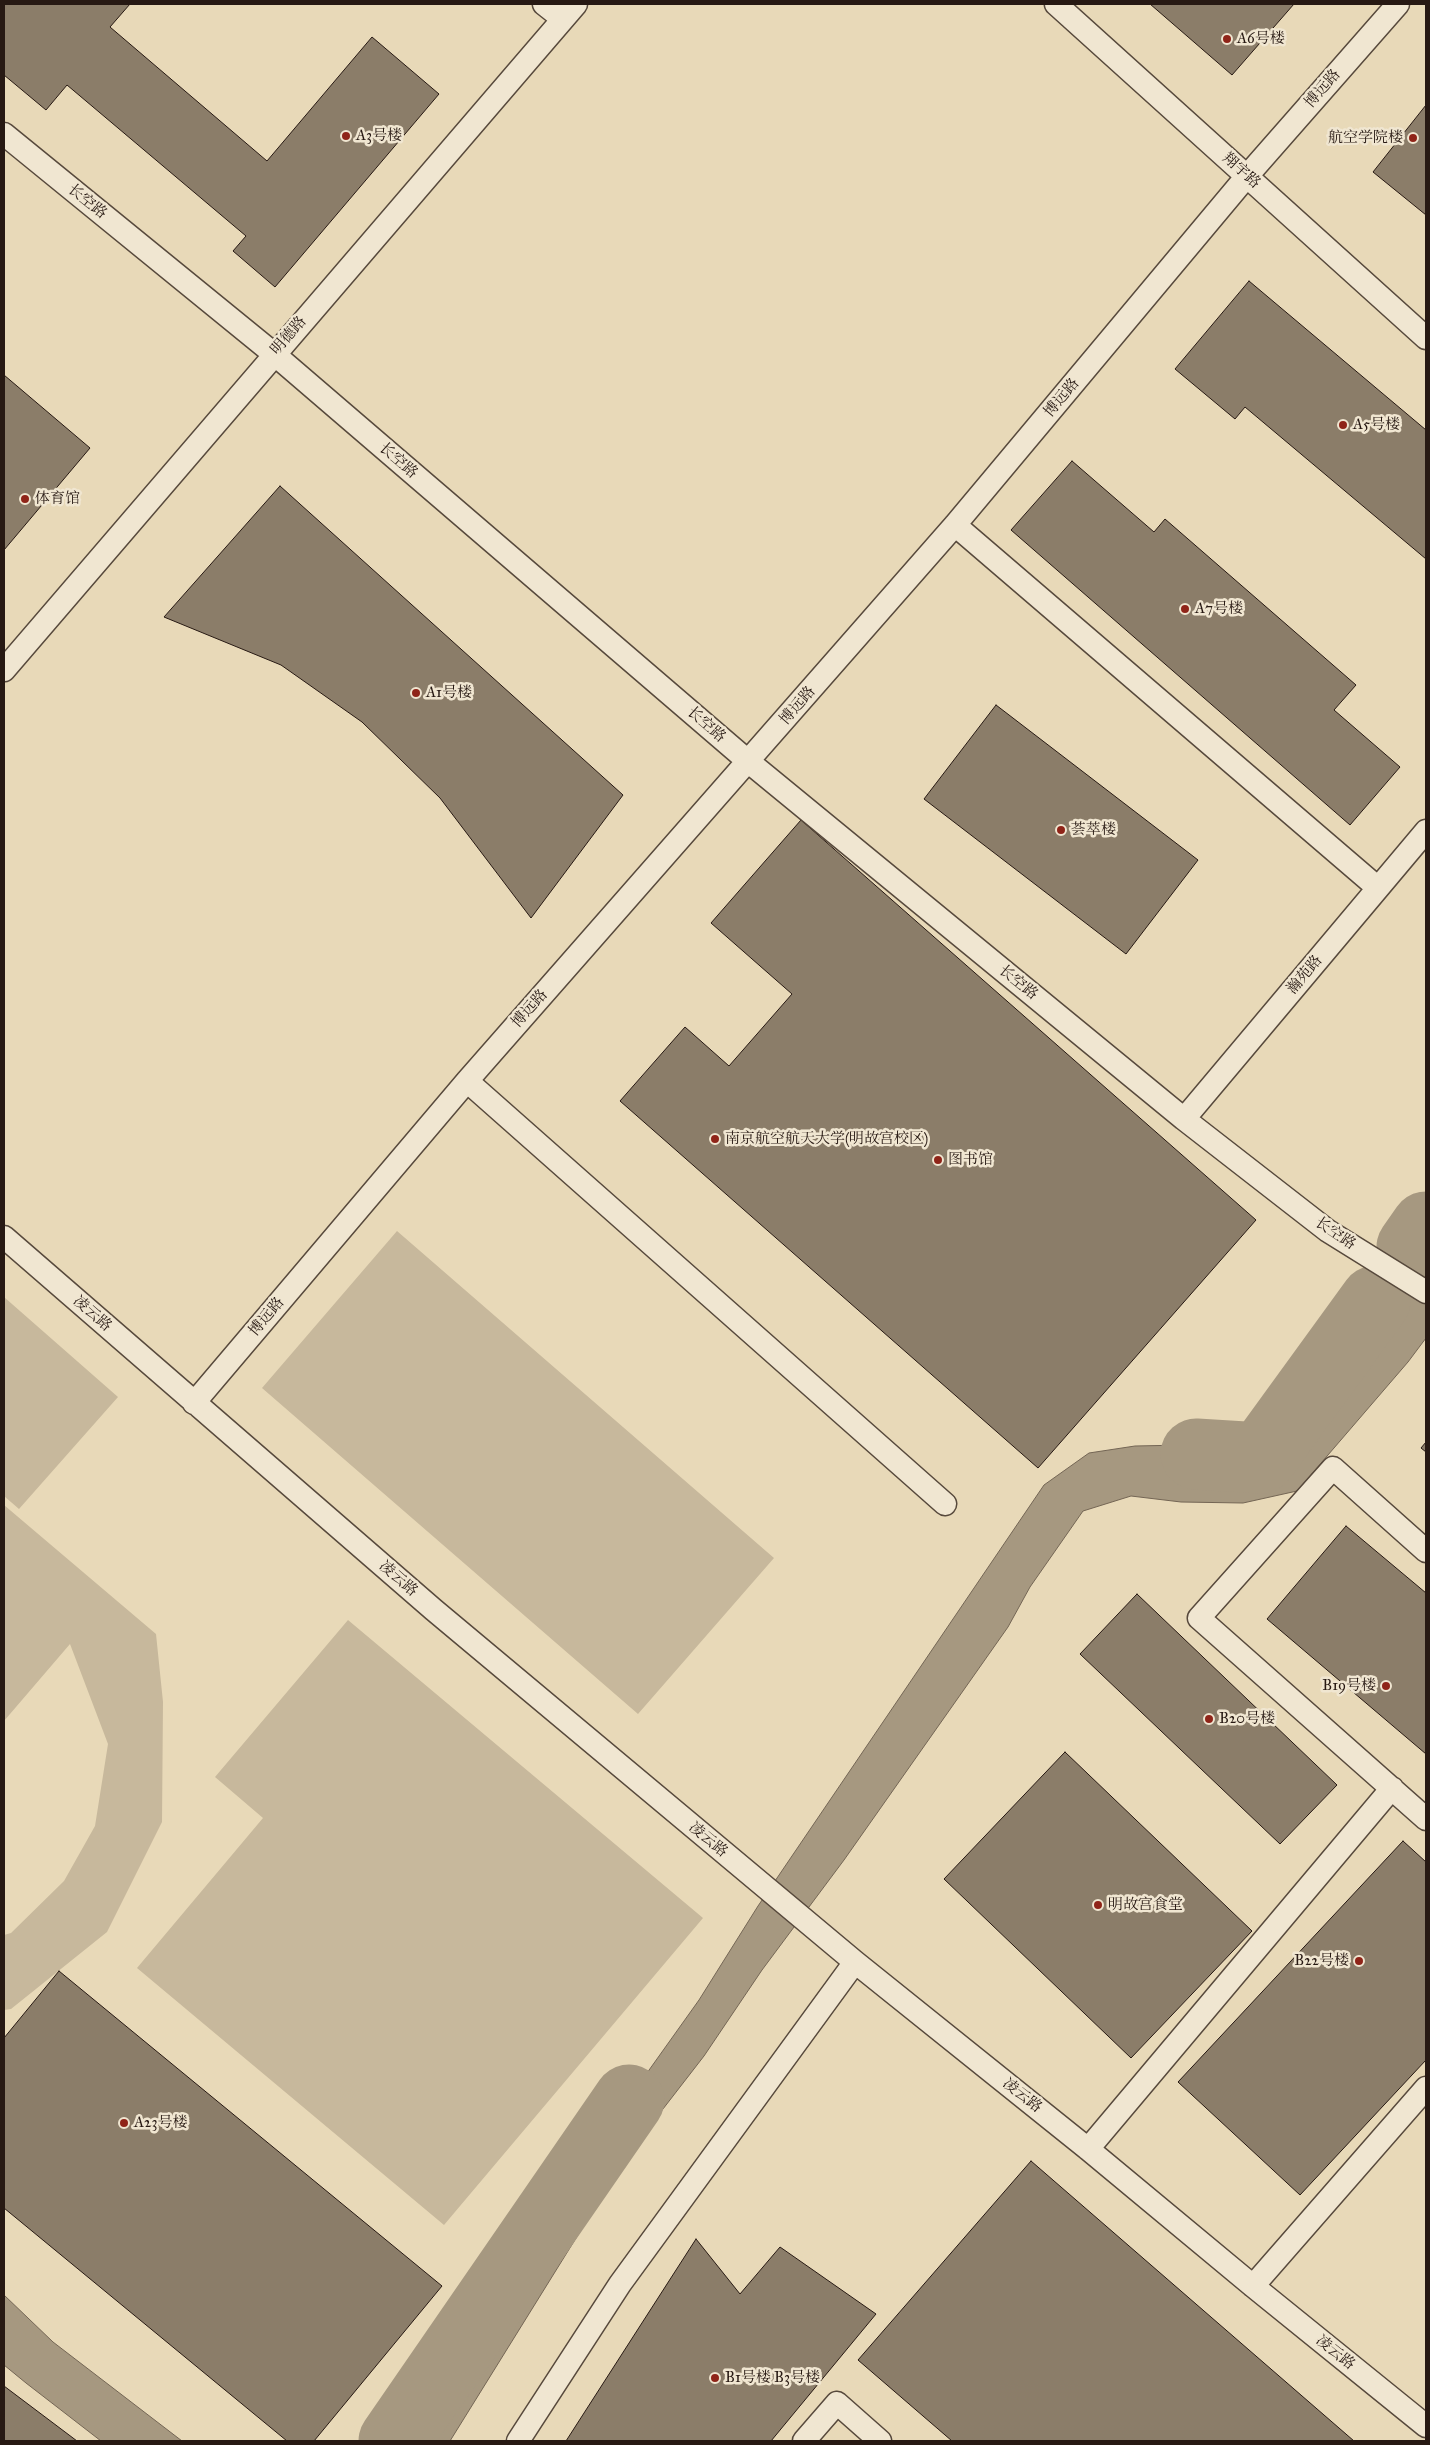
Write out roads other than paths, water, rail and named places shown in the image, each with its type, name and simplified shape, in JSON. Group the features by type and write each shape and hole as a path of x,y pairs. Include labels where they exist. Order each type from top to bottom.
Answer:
{"lane":[{"path":"544,4 569,12"},
{"name":"翔宇路","path":"1056,4 1426,338"},
{"name":"博远路","path":"194,1403 467,1081 749,762 955,525 1247,176 1398,4"},
{"name":"明德路","path":"4,670 569,12"},
{"name":"长空路","path":"4,134 274,354 749,762 1184,1119 1328,1231 1426,1292"},
{"path":"955,525 1378,888"},
{"name":"瀚苑路","path":"1184,1119 1426,831"},
{"path":"467,1081 945,1504"},
{"name":"凌云路","path":"4,1237 434,1610 855,1962 1088,2149 1426,2426"},
{"path":"1426,1550 1333,1468 1199,1618 1426,1819"},
{"path":"1088,2149 1392,1788"},
{"path":"518,2441 620,2284 855,1962"},
{"path":"1253,2286 1426,2088"},
{"path":"804,2441 837,2403 880,2441"}],"waterway":[{"path":"1412,1247 1426,1227"},
{"path":"1196,1454 1261,1458 1375,1301"},
{"path":"394,2441 629,2100"}],"place":[{"name":"A6号楼","path":"1227,39"},
{"name":"A3号楼","path":"346,136"},
{"name":"航空学院楼","path":"1413,138"},
{"name":"A5号楼","path":"1343,425"},
{"name":"体育馆","path":"25,499"},
{"name":"A7号楼","path":"1185,609"},
{"name":"A1号楼","path":"416,693"},
{"name":"荟萃楼","path":"1061,830"},
{"name":"南京航空航天大学(明故宫校区)","path":"715,1139"},
{"name":"图书馆","path":"938,1160"},
{"name":"B19号楼","path":"1386,1686"},
{"name":"B20号楼","path":"1209,1719"},
{"name":"明故宫食堂","path":"1098,1905"},
{"name":"B22号楼","path":"1359,1961"},
{"name":"A23号楼","path":"124,2123"},
{"name":"B1号楼 B3号楼","path":"715,2378"}]}
